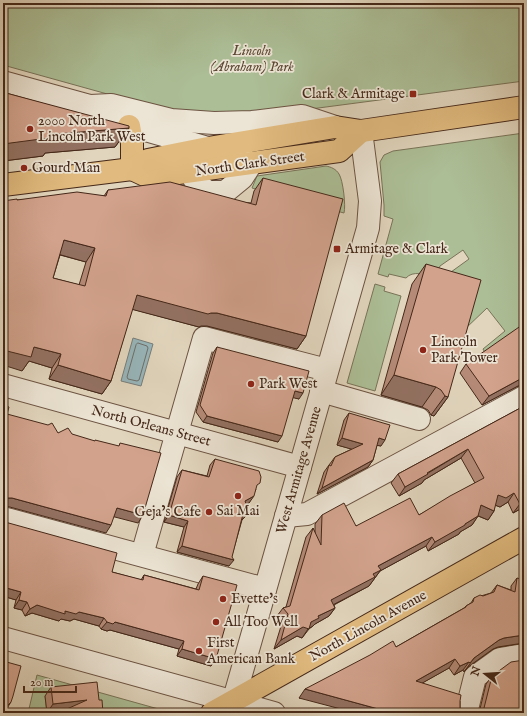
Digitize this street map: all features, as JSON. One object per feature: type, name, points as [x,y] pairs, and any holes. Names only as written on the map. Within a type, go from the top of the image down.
[{"type":"main road","name":"North Clark Street","points":[[3,185],[132,169],[148,160],[208,148],[335,127],[361,131],[524,107]]},
{"type":"main road","points":[[129,126],[132,143],[132,169]]},
{"type":"main road","name":"North Clark Street","points":[[132,169],[149,177],[339,151],[361,131]]},
{"type":"main road","name":"North Lincoln Avenue","points":[[212,713],[231,707],[524,538]]},
{"type":"street","points":[[3,82],[90,106],[111,105],[171,120],[214,123],[252,122],[302,116],[335,127]]},
{"type":"street","points":[[90,106],[107,119],[208,148],[251,164]]},
{"type":"street","name":"West Armitage Avenue","points":[[231,707],[368,228],[370,201],[361,131]]},
{"type":"street","points":[[142,555],[204,338],[327,370]]},
{"type":"street","name":"North Orleans Street","points":[[3,385],[300,467]]},
{"type":"street","points":[[321,391],[419,419]]},
{"type":"street","points":[[286,516],[307,514],[524,397]]},
{"type":"street","points":[[3,518],[265,588]]},
{"type":"street","points":[[3,638],[231,707],[274,713]]},
{"type":"street","points":[[466,713],[475,677],[500,659],[524,655]]},
{"type":"green space","name":"Lincoln (Abraham) Park","points":[[3,3],[524,3],[524,81],[265,115],[214,116],[154,107],[3,65]]},
{"type":"green space","points":[[524,133],[524,346],[486,355],[483,349],[505,331],[487,308],[465,329],[451,272],[469,259],[463,250],[440,266],[435,276],[412,274],[406,278],[389,274],[388,277],[378,274],[393,219],[384,216],[380,162],[384,155],[393,151]]},
{"type":"green space","points":[[326,166],[338,172],[340,177],[343,187],[344,213],[252,188],[257,176]]},
{"type":"green space","points":[[375,284],[385,287],[384,291],[401,296],[375,391],[347,383]]},
{"type":"green space","points":[[37,675],[162,710],[157,713],[97,713],[45,696],[47,713],[28,713]]},
{"type":"water","points":[[133,338],[153,344],[141,386],[121,381]]},
{"type":"building","points":[[6,93],[129,126],[129,128],[57,134],[56,137],[3,144],[3,103]]},
{"type":"building","points":[[263,178],[343,199],[306,336],[217,313],[208,314],[137,295],[111,381],[58,365],[61,354],[34,347],[31,357],[3,350],[3,201],[77,192],[106,196],[108,190],[170,182],[256,205]],"holes":[[[64,240],[95,248],[85,286],[53,278]]]},
{"type":"building","name":"Lincoln Park Tower","points":[[426,264],[481,280],[448,397],[436,387],[394,375]]},
{"type":"building","points":[[522,325],[524,328],[524,377],[489,396],[466,364]]},
{"type":"building","name":"Park West","points":[[217,347],[309,371],[303,393],[295,391],[282,436],[207,416],[200,405]]},
{"type":"building","points":[[3,405],[9,407],[7,414],[48,425],[52,423],[58,433],[68,428],[72,434],[95,441],[119,446],[120,443],[161,453],[143,515],[117,508],[111,525],[12,498],[5,498],[3,500]]},
{"type":"building","points":[[524,406],[524,501],[520,504],[514,493],[506,498],[498,495],[494,511],[481,505],[478,516],[465,525],[435,542],[432,537],[378,566],[381,570],[373,574],[375,577],[331,600],[335,608],[318,616],[319,618],[311,622],[309,629],[303,627],[281,640],[288,614],[283,608],[290,606],[313,528],[321,545],[322,515],[344,503],[356,526],[410,498],[419,515],[484,478],[468,449],[405,487],[398,474]]},
{"type":"building","points":[[349,413],[390,425],[385,440],[379,438],[373,460],[322,488],[329,465],[331,466],[335,457],[363,444],[342,438]]},
{"type":"building","points":[[215,459],[259,471],[261,477],[254,496],[245,501],[249,512],[243,514],[232,557],[234,560],[182,546],[188,521],[169,515],[182,470],[209,477]]},
{"type":"building","points":[[3,521],[117,553],[112,572],[143,580],[144,575],[199,590],[203,576],[237,585],[216,659],[182,649],[184,641],[115,622],[113,624],[107,622],[104,618],[79,612],[76,614],[65,611],[65,614],[37,605],[30,609],[27,602],[19,600],[21,592],[3,587]]},
{"type":"building","points":[[517,578],[524,580],[524,635],[499,640],[474,658],[470,663],[469,662],[460,666],[455,659],[416,681],[461,695],[460,708],[463,713],[393,713],[305,689],[370,655],[393,641],[396,647],[466,607],[473,602],[474,598],[494,592],[497,585],[515,592]]},
{"type":"building","points":[[524,660],[524,713],[481,713],[484,708],[492,676],[511,662]]},
{"type":"building","points":[[3,661],[21,666],[11,702],[5,708],[3,708]]},
{"type":"building","points":[[97,682],[99,700],[102,700],[103,713],[58,713],[87,700],[53,704],[51,687]]},
{"type":"place","name":"Clark & Armitage","points":[[413,94]]},
{"type":"place","name":"2000 North Lincoln Park West","points":[[30,129]]},
{"type":"place","name":"Gourd Man","points":[[24,168]]},
{"type":"place","name":"Armitage & Clark","points":[[337,249]]},
{"type":"place","name":"Lincoln Park Tower","points":[[423,350]]},
{"type":"place","name":"Park West","points":[[251,384]]},
{"type":"place","name":"Sai Mai","points":[[238,496]]},
{"type":"place","name":"Geja’s Cafe","points":[[209,512]]},
{"type":"place","name":"Evette's","points":[[223,599]]},
{"type":"place","name":"All Too Well","points":[[216,622]]},
{"type":"place","name":"First American Bank","points":[[199,651]]}]
